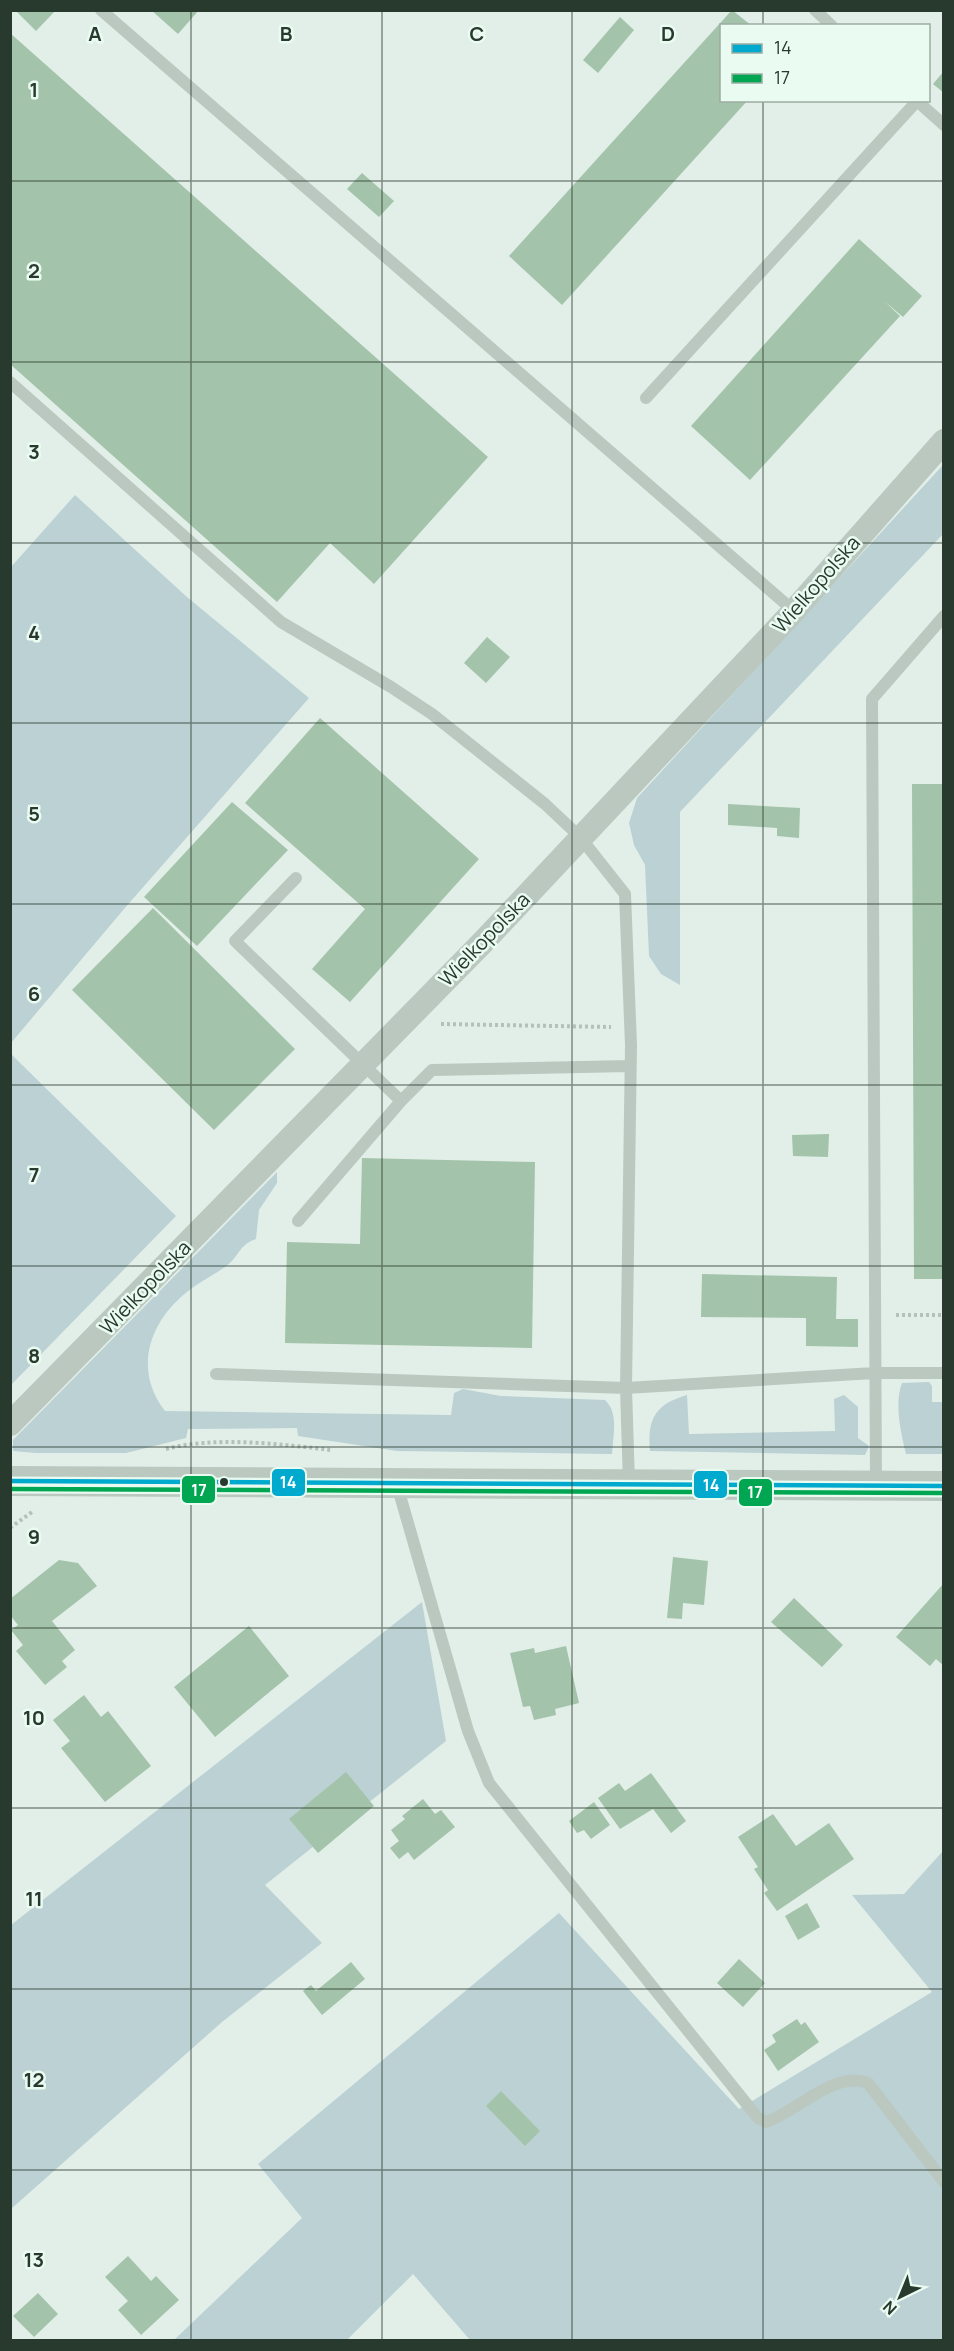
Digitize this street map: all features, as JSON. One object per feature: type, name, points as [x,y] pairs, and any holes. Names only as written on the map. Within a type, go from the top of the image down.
[{"type":"street","name":"Wielkopolska","points":[[10,1424],[484,941],[794,611],[944,441]]},
{"type":"street","points":[[10,1481],[629,1487],[944,1486]]},
{"type":"lane","points":[[101,10],[794,611]]},
{"type":"lane","points":[[815,10],[830,24]]},
{"type":"lane","points":[[646,398],[916,102]]},
{"type":"lane","points":[[918,102],[944,125]]},
{"type":"lane","points":[[10,382],[280,622],[391,687],[432,714],[545,804],[580,837],[625,894],[630,1066],[626,1389],[629,1487]]},
{"type":"lane","points":[[876,1486],[872,699],[944,616]]},
{"type":"lane","points":[[296,878],[235,941],[401,1101]]},
{"type":"lane","points":[[298,1221],[401,1101],[432,1070],[630,1066]]},
{"type":"lane","points":[[216,1374],[626,1389],[874,1373],[944,1373]]},
{"type":"lane","points":[[397,1485],[468,1731],[489,1783],[758,2118],[766,2122],[783,2116],[842,2080],[857,2078],[868,2083],[944,2182]]},
{"type":"path","points":[[875,1315],[944,1315]]},
{"type":"shaded area","points":[[943,465],[943,534],[680,812],[680,985],[661,974],[649,956],[645,865],[634,845],[629,823],[637,798]]},
{"type":"shaded area","points":[[75,495],[187,597],[309,698],[124,909],[11,1043],[11,567]]},
{"type":"shaded area","points":[[11,1054],[176,1216],[10,1385]]},
{"type":"shaded area","points":[[277,1172],[277,1183],[259,1210],[256,1239],[244,1246],[220,1271],[192,1288],[174,1304],[163,1317],[155,1332],[148,1363],[150,1379],[155,1395],[165,1411],[451,1415],[454,1393],[463,1389],[501,1396],[605,1400],[614,1418],[612,1454],[397,1451],[298,1436],[297,1428],[188,1429],[186,1438],[126,1453],[13,1451],[13,1440]]},
{"type":"shaded area","points":[[929,1382],[932,1386],[932,1402],[943,1402],[943,1454],[906,1454],[898,1409],[902,1383]]},
{"type":"shaded area","points":[[687,1395],[689,1434],[835,1431],[834,1399],[844,1395],[858,1407],[858,1438],[869,1446],[865,1455],[650,1451],[650,1430],[656,1414],[668,1403]]},
{"type":"shaded area","points":[[422,1602],[446,1741],[265,1885],[322,1943],[222,2022],[11,2209],[11,1925]]},
{"type":"shaded area","points":[[943,1851],[943,2340],[470,2340],[413,2274],[347,2340],[174,2340],[302,2218],[258,2164],[559,1913],[739,2109],[932,1992],[852,1895],[904,1894]]},
{"type":"building","points":[[15,10],[56,10],[36,31]]},
{"type":"building","points":[[151,10],[199,10],[178,34]]},
{"type":"building","points":[[732,10],[750,24],[720,24],[720,102],[746,102],[562,305],[509,256]]},
{"type":"building","points":[[620,17],[634,30],[598,73],[583,60]]},
{"type":"building","points":[[10,33],[488,457],[374,584],[330,543],[277,602],[10,364]]},
{"type":"building","points":[[944,71],[944,93],[933,84]]},
{"type":"building","points":[[362,173],[394,201],[379,217],[347,189]]},
{"type":"building","points":[[859,239],[922,296],[903,317],[884,301],[900,316],[750,480],[691,426]]},
{"type":"building","points":[[487,637],[510,657],[486,683],[464,663]]},
{"type":"building","points":[[320,718],[479,859],[350,1002],[312,969],[365,909],[245,803]]},
{"type":"building","points":[[912,784],[944,784],[944,1279],[914,1279]]},
{"type":"building","points":[[232,802],[288,850],[197,946],[144,897]]},
{"type":"building","points":[[728,804],[800,808],[799,838],[777,836],[777,828],[728,825]]},
{"type":"building","points":[[153,908],[295,1049],[214,1130],[72,990]]},
{"type":"building","points":[[829,1134],[828,1157],[793,1156],[792,1135]]},
{"type":"building","points":[[362,1158],[535,1162],[532,1348],[285,1343],[287,1242],[360,1244]]},
{"type":"building","points":[[702,1274],[837,1277],[836,1319],[858,1319],[858,1347],[806,1346],[806,1318],[701,1317]]},
{"type":"building","points":[[673,1557],[708,1561],[704,1605],[683,1603],[682,1619],[667,1618]]},
{"type":"building","points":[[59,1560],[78,1563],[97,1586],[52,1621],[75,1650],[62,1661],[67,1667],[45,1685],[16,1651],[23,1645],[11,1630],[18,1625],[10,1615],[10,1599]]},
{"type":"building","points":[[944,1583],[944,1666],[936,1659],[930,1666],[896,1637]]},
{"type":"building","points":[[794,1598],[843,1645],[822,1667],[771,1622]]},
{"type":"building","points":[[249,1626],[289,1676],[215,1737],[174,1687]]},
{"type":"building","points":[[566,1646],[579,1703],[555,1709],[556,1715],[534,1720],[530,1706],[523,1707],[510,1653],[534,1648],[535,1653]]},
{"type":"building","points":[[84,1695],[101,1717],[108,1711],[151,1766],[105,1802],[61,1748],[70,1741],[53,1720]]},
{"type":"building","points":[[346,1772],[374,1806],[318,1853],[289,1819]]},
{"type":"building","points":[[651,1773],[686,1821],[671,1833],[653,1809],[620,1829],[598,1798],[619,1783],[625,1791]]},
{"type":"building","points":[[423,1799],[435,1814],[441,1810],[455,1827],[414,1860],[408,1852],[399,1859],[390,1848],[399,1841],[391,1830],[405,1819],[402,1816]]},
{"type":"building","points":[[594,1802],[610,1825],[591,1839],[584,1830],[577,1833],[569,1821]]},
{"type":"building","points":[[773,1814],[796,1846],[829,1823],[854,1859],[777,1911],[764,1893],[768,1890],[754,1869],[758,1867],[738,1837]]},
{"type":"building","points":[[807,1903],[820,1927],[798,1940],[785,1916]]},
{"type":"building","points":[[739,1959],[765,1983],[743,2007],[717,1983]]},
{"type":"building","points":[[351,1962],[365,1979],[322,2015],[303,1991],[311,1985],[316,1991]]},
{"type":"building","points":[[797,2019],[801,2025],[805,2022],[819,2042],[778,2071],[764,2050],[776,2042],[772,2035]]},
{"type":"building","points":[[501,2091],[540,2131],[525,2146],[486,2106]]},
{"type":"building","points":[[128,2256],[151,2281],[156,2276],[179,2300],[141,2335],[118,2310],[128,2301],[105,2277]]},
{"type":"building","points":[[38,2293],[58,2314],[34,2337],[13,2316]]},
{"type":"transit line","name":"14","points":[[10,1481],[944,1486]]},
{"type":"transit line","name":"17","points":[[10,1489],[944,1493]]}]
